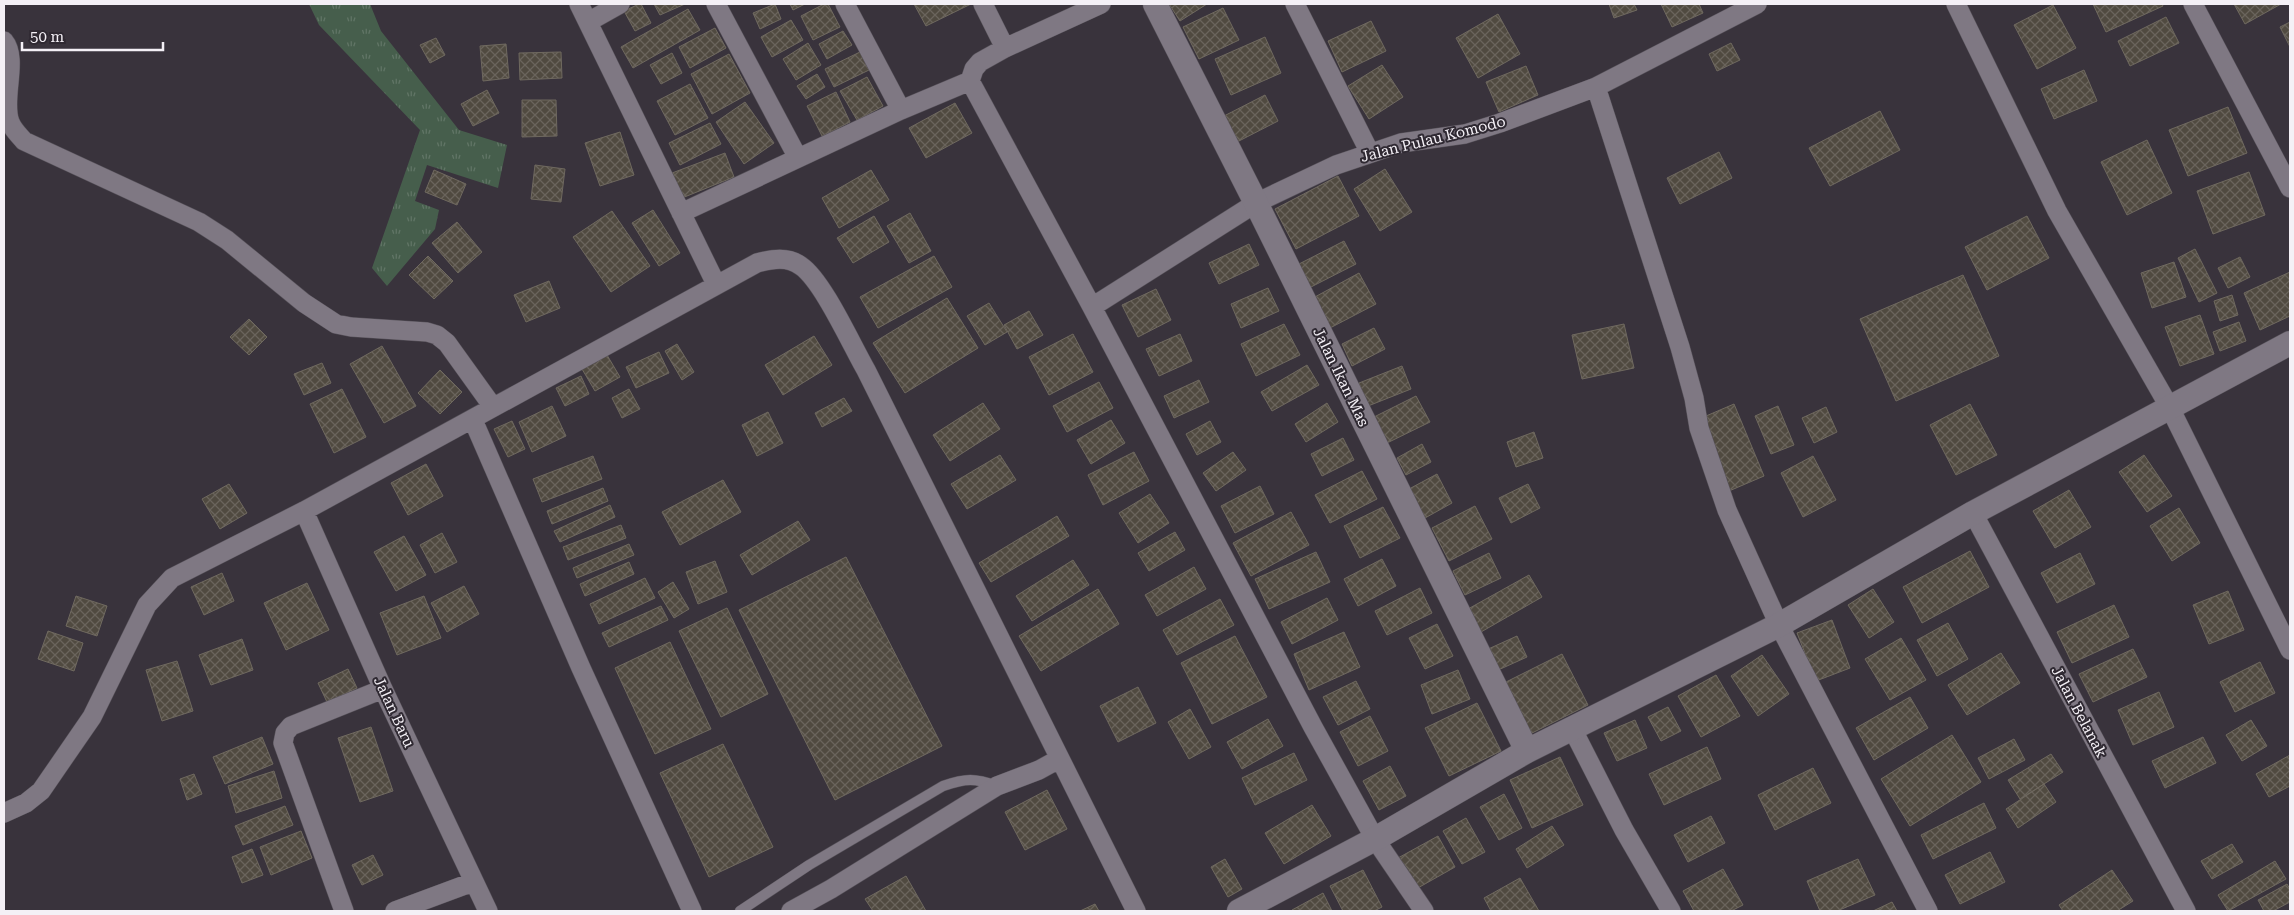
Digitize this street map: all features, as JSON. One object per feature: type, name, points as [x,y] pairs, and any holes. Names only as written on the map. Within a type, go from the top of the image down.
[{"type":"street","points":[[579,4],[716,284]]},
{"type":"street","points":[[588,22],[620,4]]},
{"type":"street","points":[[716,4],[798,158]]},
{"type":"street","points":[[845,4],[901,110]]},
{"type":"street","points":[[982,4],[1004,48]]},
{"type":"street","points":[[1101,4],[1004,48],[980,62],[974,69],[970,81],[1092,307],[1313,727],[1375,839],[1424,911]]},
{"type":"street","name":"Jalan Ikan Mas","points":[[1154,4],[1256,203],[1527,751]]},
{"type":"street","points":[[1295,4],[1370,153]]},
{"type":"street","name":"Jalan Pulau Komodo","points":[[1092,307],[1256,203],[1336,165],[1401,144],[1465,134],[1596,87],[1757,4]]},
{"type":"street","points":[[1956,4],[2058,211],[2170,408],[2290,650]]},
{"type":"street","points":[[2193,4],[2290,188]]},
{"type":"street","points":[[4,41],[9,56],[8,112],[15,132],[24,141],[199,222],[227,240],[317,313],[336,324],[351,327],[427,332],[437,335],[447,343],[493,407]]},
{"type":"street","points":[[681,213],[901,110],[970,81]]},
{"type":"street","points":[[1596,87],[1680,347],[1694,398],[1699,428],[1727,510],[1780,625],[1928,911]]},
{"type":"street","points":[[4,813],[26,803],[41,791],[92,716],[147,605],[172,578],[304,511],[473,420],[493,407],[716,284],[757,263],[770,260],[788,260],[802,266],[817,282],[866,370],[1136,911]]},
{"type":"street","points":[[1239,911],[1375,839],[1527,751],[1573,730],[1780,625],[1974,513],[2290,343]]},
{"type":"street","points":[[473,420],[585,677],[692,911]]},
{"type":"street","name":"Jalan Baru","points":[[304,511],[383,690],[488,911]]},
{"type":"street","name":"Jalan Belanak","points":[[1974,513],[2186,911]]},
{"type":"street","points":[[344,911],[283,743],[285,733],[291,726],[383,690]]},
{"type":"street","points":[[1573,730],[1624,830],[1671,911]]},
{"type":"street","points":[[791,911],[831,889],[997,786],[1039,770],[1059,759]]},
{"type":"street","points":[[395,911],[473,882]]},
{"type":"lane","points":[[740,911],[809,865],[943,786],[975,778],[997,786]]},
{"type":"green space","points":[[309,4],[370,4],[381,31],[459,130],[507,145],[498,188],[427,165],[415,201],[439,210],[435,229],[387,286],[372,268],[420,130],[319,25]]},
{"type":"building","points":[[641,4],[651,23],[635,31],[624,11]]},
{"type":"building","points":[[654,4],[685,4],[660,15]]},
{"type":"building","points":[[775,4],[781,19],[760,29],[753,13]]},
{"type":"building","points":[[790,4],[805,4],[793,10]]},
{"type":"building","points":[[824,4],[828,4],[840,27],[813,40],[801,16]]},
{"type":"building","points":[[914,4],[971,4],[926,26]]},
{"type":"building","points":[[1169,4],[1207,4],[1180,21]]},
{"type":"building","points":[[1609,4],[1634,4],[1637,10],[1614,18]]},
{"type":"building","points":[[1661,4],[1699,4],[1703,13],[1672,27]]},
{"type":"building","points":[[2093,4],[2162,4],[2163,6],[2106,32]]},
{"type":"building","points":[[2234,4],[2281,4],[2245,24]]},
{"type":"building","points":[[2053,5],[2076,48],[2037,69],[2014,25]]},
{"type":"building","points":[[1223,8],[1239,40],[1199,59],[1183,27]]},
{"type":"building","points":[[688,9],[700,30],[633,68],[621,47]]},
{"type":"building","points":[[1498,14],[1520,54],[1478,78],[1456,38]]},
{"type":"building","points":[[2166,17],[2179,43],[2130,66],[2118,41]]},
{"type":"building","points":[[791,20],[803,40],[772,57],[761,37]]},
{"type":"building","points":[[1371,21],[1386,51],[1342,72],[1328,41]]},
{"type":"building","points":[[2290,22],[2290,47],[2280,27]]},
{"type":"building","points":[[715,28],[726,48],[690,68],[679,47]]},
{"type":"building","points":[[843,31],[852,45],[827,59],[819,44]]},
{"type":"building","points":[[1265,37],[1281,73],[1231,95],[1215,59]]},
{"type":"building","points":[[436,38],[445,55],[430,63],[420,45]]},
{"type":"building","points":[[808,43],[821,65],[796,80],[783,59]]},
{"type":"building","points":[[1731,43],[1740,60],[1717,71],[1709,54]]},
{"type":"building","points":[[506,44],[509,78],[483,81],[480,46]]},
{"type":"building","points":[[561,52],[562,78],[520,80],[519,53]]},
{"type":"building","points":[[860,52],[869,70],[834,87],[825,69]]},
{"type":"building","points":[[672,53],[682,73],[661,84],[650,65]]},
{"type":"building","points":[[729,54],[750,93],[712,114],[691,74]]},
{"type":"building","points":[[1382,65],[1403,97],[1369,119],[1348,86]]},
{"type":"building","points":[[1526,66],[1538,95],[1499,112],[1486,82]]},
{"type":"building","points":[[2084,70],[2097,101],[2054,119],[2041,89]]},
{"type":"building","points":[[817,74],[825,87],[806,99],[797,86]]},
{"type":"building","points":[[867,77],[883,106],[857,120],[840,91]]},
{"type":"building","points":[[690,84],[708,118],[675,135],[657,101]]},
{"type":"building","points":[[487,90],[499,113],[473,126],[461,104]]},
{"type":"building","points":[[836,92],[850,122],[822,136],[807,106]]},
{"type":"building","points":[[1265,95],[1278,121],[1237,142],[1224,116]]},
{"type":"building","points":[[522,100],[556,100],[557,136],[522,137]]},
{"type":"building","points":[[745,102],[774,143],[744,164],[716,122]]},
{"type":"building","points":[[955,103],[972,133],[926,158],[909,128]]},
{"type":"building","points":[[2228,107],[2247,153],[2188,176],[2169,130]]},
{"type":"building","points":[[1880,111],[1900,150],[1830,186],[1809,148]]},
{"type":"building","points":[[710,123],[721,144],[680,165],[669,143]]},
{"type":"building","points":[[620,132],[634,175],[600,186],[585,143]]},
{"type":"building","points":[[2147,140],[2172,193],[2127,215],[2101,162]]},
{"type":"building","points":[[1719,152],[1732,178],[1680,204],[1667,178]]},
{"type":"building","points":[[725,153],[734,177],[682,198],[672,173]]},
{"type":"building","points":[[535,165],[565,169],[561,202],[531,199]]},
{"type":"building","points":[[1385,169],[1412,212],[1380,231],[1354,189]]},
{"type":"building","points":[[434,170],[466,184],[457,205],[425,192]]},
{"type":"building","points":[[871,170],[889,200],[839,228],[822,198]]},
{"type":"building","points":[[2249,172],[2265,215],[2213,234],[2197,191]]},
{"type":"building","points":[[1338,176],[1359,216],[1296,249],[1275,209]]},
{"type":"building","points":[[653,210],[680,253],[659,266],[632,223]]},
{"type":"building","points":[[612,211],[650,266],[611,292],[573,237]]},
{"type":"building","points":[[910,213],[931,251],[909,263],[887,226]]},
{"type":"building","points":[[874,216],[889,242],[853,263],[837,238]]},
{"type":"building","points":[[2027,216],[2049,258],[1987,290],[1965,247]]},
{"type":"building","points":[[457,222],[482,252],[458,273],[432,243]]},
{"type":"building","points":[[1344,241],[1356,264],[1309,288],[1297,265]]},
{"type":"building","points":[[1249,244],[1259,265],[1219,284],[1209,263]]},
{"type":"building","points":[[2195,249],[2217,293],[2199,302],[2178,258]]},
{"type":"building","points":[[428,256],[453,281],[434,299],[409,275]]},
{"type":"building","points":[[934,256],[952,287],[878,328],[860,297]]},
{"type":"building","points":[[2240,257],[2250,277],[2228,288],[2218,268]]},
{"type":"building","points":[[2174,262],[2186,297],[2152,308],[2141,273]]},
{"type":"building","points":[[2290,272],[2290,316],[2260,330],[2244,293]]},
{"type":"building","points":[[1359,273],[1376,304],[1330,328],[1313,298]]},
{"type":"building","points":[[1963,275],[1999,356],[1896,401],[1860,319]]},
{"type":"building","points":[[549,281],[560,308],[526,322],[514,295]]},
{"type":"building","points":[[1268,288],[1279,311],[1241,328],[1231,304]]},
{"type":"building","points":[[1156,289],[1171,320],[1138,337],[1122,305]]},
{"type":"building","points":[[2232,295],[2238,315],[2220,321],[2214,301]]},
{"type":"building","points":[[947,298],[978,348],[905,393],[873,343]]},
{"type":"building","points":[[989,303],[1007,332],[985,345],[967,316]]},
{"type":"building","points":[[1029,311],[1043,335],[1017,349],[1004,325]]},
{"type":"building","points":[[2200,315],[2214,354],[2180,366],[2165,327]]},
{"type":"building","points":[[249,319],[267,337],[249,355],[230,337]]},
{"type":"building","points":[[2239,322],[2246,341],[2220,351],[2213,332]]},
{"type":"building","points":[[1284,324],[1300,355],[1256,376],[1241,344]]},
{"type":"building","points":[[1624,324],[1634,368],[1582,379],[1572,335]]},
{"type":"building","points":[[1374,328],[1385,349],[1352,366],[1342,344]]},
{"type":"building","points":[[1073,334],[1093,372],[1049,395],[1029,357]]},
{"type":"building","points":[[1180,334],[1192,361],[1159,376],[1146,349]]},
{"type":"building","points":[[814,336],[832,365],[783,395],[765,365]]},
{"type":"building","points":[[677,344],[694,372],[682,380],[665,351]]},
{"type":"building","points":[[382,346],[416,406],[384,423],[350,364]]},
{"type":"building","points":[[659,352],[669,373],[636,388],[626,367]]},
{"type":"building","points":[[607,355],[620,377],[595,391],[582,369]]},
{"type":"building","points":[[322,363],[331,383],[304,395],[294,374]]},
{"type":"building","points":[[1307,365],[1319,385],[1272,411],[1261,392]]},
{"type":"building","points":[[1402,366],[1411,389],[1368,406],[1359,383]]},
{"type":"building","points":[[440,370],[462,392],[440,414],[418,393]]},
{"type":"building","points":[[581,376],[589,394],[565,406],[556,388]]},
{"type":"building","points":[[1199,380],[1209,402],[1174,418],[1164,396]]},
{"type":"building","points":[[1099,382],[1113,408],[1067,432],[1053,406]]},
{"type":"building","points":[[342,389],[366,437],[334,453],[310,404]]},
{"type":"building","points":[[629,389],[640,409],[622,418],[612,398]]},
{"type":"building","points":[[1416,396],[1430,422],[1387,443],[1374,417]]},
{"type":"building","points":[[844,398],[852,411],[822,427],[815,413]]},
{"type":"building","points":[[983,403],[1000,429],[950,461],[933,435]]},
{"type":"building","points":[[1327,403],[1338,422],[1306,442],[1295,424]]},
{"type":"building","points":[[1734,404],[1764,476],[1729,491],[1699,419]]},
{"type":"building","points":[[1970,404],[1997,455],[1956,475],[1930,425]]},
{"type":"building","points":[[552,406],[566,436],[532,452],[519,422]]},
{"type":"building","points":[[1778,406],[1794,445],[1771,454],[1755,416]]},
{"type":"building","points":[[1826,407],[1837,432],[1814,443],[1802,418]]},
{"type":"building","points":[[768,412],[783,443],[757,456],[742,425]]},
{"type":"building","points":[[1111,420],[1125,443],[1091,464],[1077,440]]},
{"type":"building","points":[[512,421],[525,449],[508,457],[494,429]]},
{"type":"building","points":[[1210,421],[1221,442],[1197,455],[1186,434]]},
{"type":"building","points":[[1534,432],[1543,458],[1516,467],[1507,442]]},
{"type":"building","points":[[1343,438],[1354,460],[1322,476],[1311,454]]},
{"type":"building","points":[[1422,444],[1431,462],[1406,475],[1397,458]]},
{"type":"building","points":[[1134,452],[1149,481],[1103,505],[1088,475]]},
{"type":"building","points":[[1233,452],[1246,470],[1216,491],[1203,473]]},
{"type":"building","points":[[1000,455],[1016,480],[967,509],[951,484]]},
{"type":"building","points":[[2144,455],[2172,496],[2147,512],[2119,472]]},
{"type":"building","points":[[593,456],[602,479],[542,502],[533,479]]},
{"type":"building","points":[[1813,456],[1836,500],[1803,517],[1781,473]]},
{"type":"building","points":[[426,464],[443,496],[408,515],[391,483]]},
{"type":"building","points":[[1362,471],[1377,499],[1330,523],[1315,495]]},
{"type":"building","points":[[1437,474],[1452,503],[1425,518],[1409,489]]},
{"type":"building","points":[[723,480],[741,512],[680,545],[662,512]]},
{"type":"building","points":[[229,484],[247,513],[220,529],[202,499]]},
{"type":"building","points":[[1528,484],[1540,508],[1511,523],[1499,498]]},
{"type":"building","points":[[1260,486],[1274,514],[1235,533],[1221,506]]},
{"type":"building","points":[[603,488],[608,501],[552,524],[547,511]]},
{"type":"building","points":[[2069,490],[2091,527],[2055,548],[2033,511]]},
{"type":"building","points":[[1150,494],[1169,523],[1138,543],[1119,513]]},
{"type":"building","points":[[610,505],[615,517],[560,542],[554,531]]},
{"type":"building","points":[[1475,506],[1492,539],[1449,561],[1432,528]]},
{"type":"building","points":[[1383,507],[1400,538],[1360,558],[1344,526]]},
{"type":"building","points":[[2179,508],[2200,543],[2172,561],[2150,526]]},
{"type":"building","points":[[1291,512],[1309,545],[1251,576],[1233,543]]},
{"type":"building","points":[[1057,516],[1069,536],[991,582],[979,563]]},
{"type":"building","points":[[798,521],[810,540],[752,575],[740,555]]},
{"type":"building","points":[[621,525],[626,538],[568,560],[563,547]]},
{"type":"building","points":[[1175,532],[1185,550],[1149,571],[1138,553]]},
{"type":"building","points":[[442,533],[457,562],[435,573],[420,545]]},
{"type":"building","points":[[404,536],[426,575],[396,591],[374,552]]},
{"type":"building","points":[[629,544],[634,555],[577,578],[573,568]]},
{"type":"building","points":[[1970,551],[1989,587],[1922,623],[1903,587]]},
{"type":"building","points":[[1316,552],[1330,582],[1269,609],[1255,579]]},
{"type":"building","points":[[1489,553],[1501,578],[1465,595],[1453,571]]},
{"type":"building","points":[[2080,553],[2095,584],[2057,603],[2041,573]]},
{"type":"building","points":[[846,557],[942,746],[835,800],[739,610]]},
{"type":"building","points":[[1382,559],[1396,586],[1358,606],[1344,579]]},
{"type":"building","points":[[1073,560],[1089,585],[1032,621],[1016,596]]},
{"type":"building","points":[[715,561],[727,592],[698,604],[686,572]]},
{"type":"building","points":[[629,562],[634,574],[585,596],[580,584]]},
{"type":"building","points":[[1194,567],[1206,589],[1157,616],[1145,595]]},
{"type":"building","points":[[222,573],[234,601],[204,615],[191,587]]},
{"type":"building","points":[[1529,575],[1542,597],[1481,632],[1468,609]]},
{"type":"building","points":[[645,578],[655,598],[599,624],[590,604]]},
{"type":"building","points":[[673,582],[689,609],[674,618],[658,592]]},
{"type":"building","points":[[307,583],[329,630],[286,650],[264,603]]},
{"type":"building","points":[[464,586],[479,614],[447,632],[431,603]]},
{"type":"building","points":[[1420,588],[1432,613],[1387,635],[1375,611]]},
{"type":"building","points":[[1098,589],[1119,624],[1041,671],[1019,636]]},
{"type":"building","points":[[1873,589],[1894,622],[1869,638],[1848,605]]},
{"type":"building","points":[[2228,591],[2244,630],[2209,644],[2193,605]]},
{"type":"building","points":[[76,596],[107,606],[97,636],[66,626]]},
{"type":"building","points":[[424,596],[441,638],[397,655],[380,613]]},
{"type":"building","points":[[1327,598],[1338,620],[1292,644],[1281,622]]},
{"type":"building","points":[[1220,599],[1234,625],[1177,655],[1163,630]]},
{"type":"building","points":[[2114,605],[2129,637],[2072,663],[2057,632]]},
{"type":"building","points":[[661,606],[668,620],[609,647],[602,633]]},
{"type":"building","points":[[727,608],[768,694],[721,717],[679,631]]},
{"type":"building","points":[[1832,620],[1850,668],[1816,681],[1797,633]]},
{"type":"building","points":[[1948,623],[1968,659],[1937,676],[1917,640]]},
{"type":"building","points":[[1437,624],[1453,656],[1425,669],[1409,638]]},
{"type":"building","points":[[48,631],[83,643],[74,671],[38,659]]},
{"type":"building","points":[[1344,632],[1360,667],[1309,690],[1294,654]]},
{"type":"building","points":[[1235,636],[1267,697],[1212,724],[1181,663]]},
{"type":"building","points":[[1517,636],[1527,657],[1496,671],[1486,650]]},
{"type":"building","points":[[1901,638],[1926,680],[1890,700],[1865,659]]},
{"type":"building","points":[[242,639],[253,670],[211,685],[199,655]]},
{"type":"building","points":[[670,642],[711,729],[655,754],[615,668]]},
{"type":"building","points":[[2133,649],[2147,677],[2093,702],[2079,674]]},
{"type":"building","points":[[2001,653],[2020,683],[1967,715],[1948,685]]},
{"type":"building","points":[[1562,654],[1588,705],[1522,738],[1496,687]]},
{"type":"building","points":[[1762,655],[1789,694],[1758,716],[1731,676]]},
{"type":"building","points":[[177,661],[193,711],[162,721],[146,670]]},
{"type":"building","points":[[2260,662],[2275,693],[2235,712],[2220,682]]},
{"type":"building","points":[[348,669],[357,688],[327,702],[318,683]]},
{"type":"building","points":[[1458,670],[1470,699],[1432,714],[1421,685]]},
{"type":"building","points":[[1716,675],[1740,716],[1701,737],[1678,696]]},
{"type":"building","points":[[1356,681],[1370,709],[1338,725],[1323,697]]},
{"type":"building","points":[[1138,687],[1156,723],[1118,742],[1100,706]]},
{"type":"building","points":[[2159,692],[2174,727],[2133,745],[2118,710]]},
{"type":"building","points":[[1910,697],[1928,728],[1874,760],[1856,728]]},
{"type":"building","points":[[1477,703],[1501,751],[1449,776],[1425,728]]},
{"type":"building","points":[[1668,707],[1681,731],[1661,741],[1648,717]]},
{"type":"building","points":[[1190,709],[1211,747],[1189,759],[1168,722]]},
{"type":"building","points":[[1370,716],[1388,751],[1358,766],[1340,732]]},
{"type":"building","points":[[1268,719],[1283,746],[1242,769],[1227,742]]},
{"type":"building","points":[[1635,720],[1647,748],[1617,761],[1604,733]]},
{"type":"building","points":[[2251,720],[2267,746],[2242,761],[2226,735]]},
{"type":"building","points":[[371,727],[393,791],[360,802],[338,738]]},
{"type":"building","points":[[1952,735],[1981,782],[1910,826],[1881,779]]},
{"type":"building","points":[[262,737],[273,764],[225,784],[213,757]]},
{"type":"building","points":[[2203,737],[2216,763],[2165,788],[2152,761]]},
{"type":"building","points":[[2014,739],[2025,760],[1989,779],[1978,758]]},
{"type":"building","points":[[723,744],[773,847],[709,877],[660,773]]},
{"type":"building","points":[[1707,747],[1721,779],[1664,805],[1649,774]]},
{"type":"building","points":[[1294,753],[1307,780],[1255,805],[1242,778]]},
{"type":"building","points":[[2051,754],[2063,772],[2020,799],[2008,780]]},
{"type":"building","points":[[2290,755],[2290,786],[2269,797],[2256,774]]},
{"type":"building","points":[[1560,757],[1583,805],[1532,828],[1510,780]]},
{"type":"building","points":[[1390,766],[1406,796],[1379,810],[1363,781]]},
{"type":"building","points":[[1813,768],[1831,803],[1775,830],[1758,795]]},
{"type":"building","points":[[274,771],[282,798],[236,813],[228,786]]},
{"type":"building","points":[[194,774],[202,794],[187,800],[180,779]]},
{"type":"building","points":[[2044,784],[2056,802],[2018,828],[2006,809]]},
{"type":"building","points":[[1047,790],[1067,829],[1025,850],[1005,812]]},
{"type":"building","points":[[1504,794],[1522,828],[1499,840],[1480,807]]},
{"type":"building","points":[[1984,803],[1996,828],[1933,859],[1921,835]]},
{"type":"building","points":[[1312,805],[1331,836],[1284,864],[1265,833]]},
{"type":"building","points":[[285,806],[293,825],[243,845],[235,826]]},
{"type":"building","points":[[1711,816],[1725,843],[1688,862],[1674,835]]},
{"type":"building","points":[[1466,818],[1485,852],[1462,864],[1443,831]]},
{"type":"building","points":[[1552,826],[1564,845],[1527,868],[1516,849]]},
{"type":"building","points":[[301,831],[312,858],[271,875],[260,847]]},
{"type":"building","points":[[1438,836],[1455,867],[1416,889],[1398,858]]},
{"type":"building","points":[[2232,844],[2243,862],[2212,879],[2201,861]]},
{"type":"building","points":[[252,849],[263,875],[242,883],[232,857]]},
{"type":"building","points":[[1990,852],[2005,882],[1960,904],[1945,875]]},
{"type":"building","points":[[373,855],[383,875],[362,885],[352,865]]},
{"type":"building","points":[[1225,859],[1242,889],[1228,897],[1211,867]]},
{"type":"building","points":[[1858,859],[1875,895],[1837,911],[1820,911],[1807,881]]},
{"type":"building","points":[[2275,861],[2286,879],[2228,911],[2218,895]]},
{"type":"building","points":[[1723,869],[1743,905],[1731,911],[1694,911],[1683,891]]},
{"type":"building","points":[[1363,870],[1382,907],[1374,911],[1343,911],[1330,886]]},
{"type":"building","points":[[2112,870],[2133,901],[2117,911],[2063,911],[2059,905]]},
{"type":"building","points":[[906,876],[926,911],[873,911],[865,899]]},
{"type":"building","points":[[1520,878],[1539,911],[1491,911],[1484,898]]},
{"type":"building","points":[[2287,884],[2290,889],[2290,902],[2273,911],[2264,911],[2258,900]]},
{"type":"building","points":[[1323,893],[1332,911],[1292,910]]},
{"type":"building","points":[[1892,902],[1897,911],[1873,911]]},
{"type":"building","points":[[1095,904],[1099,911],[1080,911]]}]
